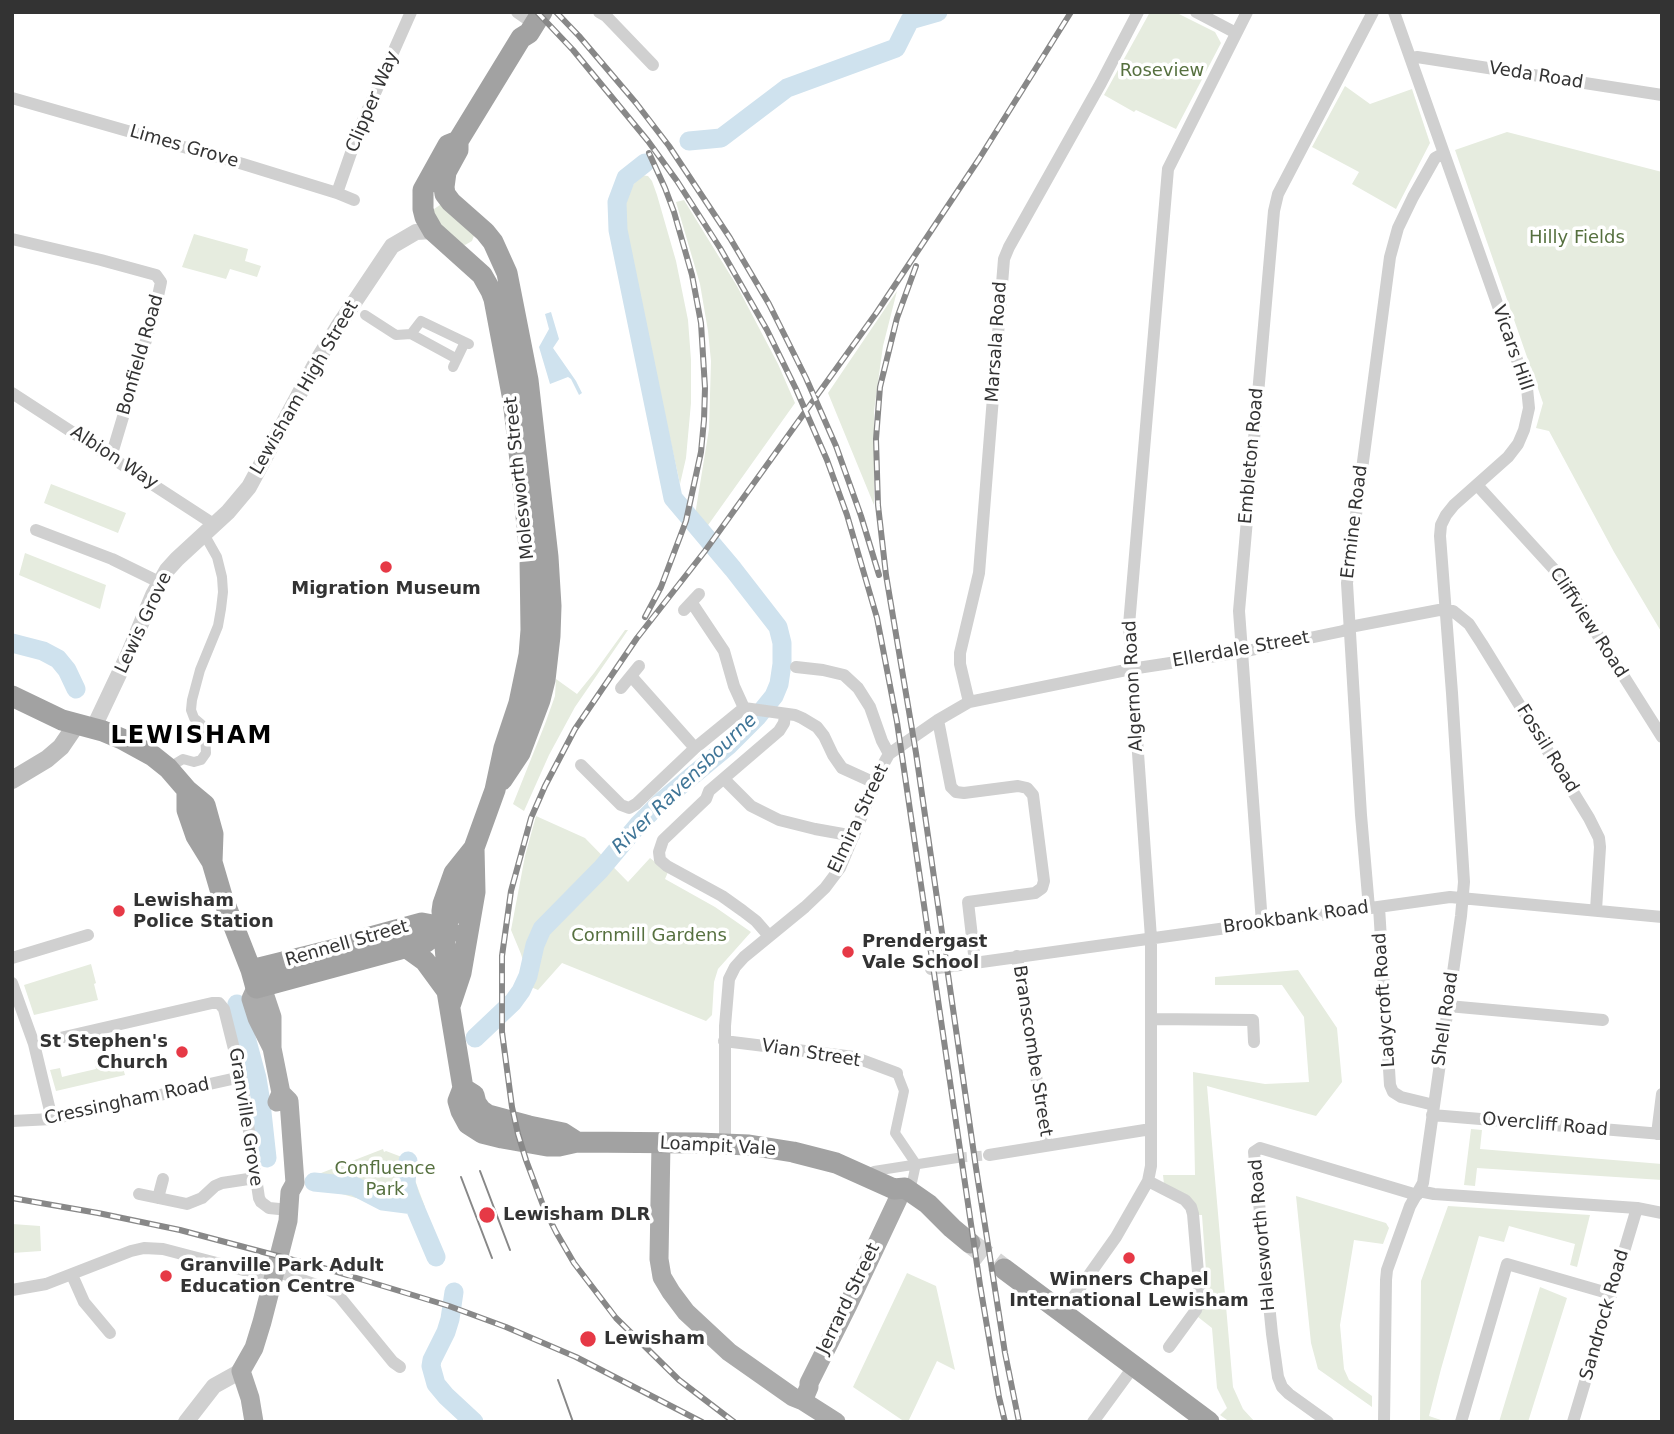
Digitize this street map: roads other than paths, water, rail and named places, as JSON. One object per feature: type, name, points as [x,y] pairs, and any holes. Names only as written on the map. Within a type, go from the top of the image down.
[{"type":"highway","points":[[458,141],[448,145],[423,199],[433,201],[445,194],[444,180],[458,150],[458,141],[528,19]]},
{"type":"highway","name":"Molesworth Street","points":[[445,194],[493,242],[507,273],[528,380],[543,506],[551,606],[548,659],[540,701],[520,753],[495,790]]},
{"type":"highway","name":"Molesworth Street","points":[[423,199],[425,217],[433,231],[482,275],[494,299],[513,400],[530,558],[530,655],[519,703],[504,748],[495,790],[474,848],[454,873],[443,904],[443,927]]},
{"type":"highway","points":[[461,254],[479,243],[485,232]]},
{"type":"highway","points":[[12,696],[56,718],[122,739],[153,756],[168,768],[187,790],[187,810],[196,836],[212,862],[222,897],[253,979]]},
{"type":"highway","name":"Molesworth Street","points":[[451,981],[475,892],[474,848]]},
{"type":"highway","points":[[451,981],[460,941],[443,927],[475,870]]},
{"type":"highway","name":"Rennell Street","points":[[253,979],[367,938],[414,925],[429,923],[443,927]]},
{"type":"highway","name":"Rennell Street","points":[[253,979],[407,948],[426,942],[443,927]]},
{"type":"highway","name":"Rennell Street","points":[[407,948],[451,981],[463,1088]]},
{"type":"highway","name":"Loampit Vale","points":[[463,1088],[458,1101],[461,1111],[468,1124],[482,1133],[547,1146],[577,1142],[725,1144],[773,1148],[815,1157],[836,1163],[901,1192],[905,1188],[970,1243]]},
{"type":"highway","points":[[1004,1269],[1209,1422]]},
{"type":"main road","points":[[12,780],[47,759],[85,727]]},
{"type":"main road","points":[[253,979],[251,999],[272,1048],[281,1093],[277,1101],[283,1184],[290,1201],[275,1274],[254,1348],[241,1371],[254,1422]]},
{"type":"main road","points":[[661,1143],[659,1259],[662,1277],[667,1286],[686,1312],[719,1343],[751,1368],[800,1392],[836,1422]]},
{"type":"main road","name":"Jerrard Street","points":[[800,1392],[901,1192]]},
{"type":"street","name":"Clipper Way","points":[[337,193],[360,127],[411,12]]},
{"type":"street","points":[[599,12],[653,65]]},
{"type":"street","name":"Marsala Road","points":[[969,702],[960,653],[979,573],[1004,259],[1138,12]]},
{"type":"street","points":[[1196,12],[1236,33]]},
{"type":"street","name":"Algernon Road","points":[[1062,1313],[1116,1237],[1148,1181],[1151,1166],[1151,938],[1129,625],[1168,169],[1247,12]]},
{"type":"street","name":"Embleton Road","points":[[1262,923],[1239,611],[1274,211],[1278,194],[1373,12]]},
{"type":"street","name":"Vicars Hill","points":[[1394,12],[1529,398],[1528,416],[1518,444],[1508,457],[1454,505],[1441,525],[1446,609]]},
{"type":"street","name":"Veda Road","points":[[1411,59],[1417,57],[1662,95]]},
{"type":"street","name":"Limes Grove","points":[[12,98],[354,200]]},
{"type":"street","name":"Ermine Road","points":[[1374,908],[1362,828],[1347,583],[1390,257],[1398,228],[1413,197],[1435,158],[1444,153]]},
{"type":"street","name":"Lewisham High Street","points":[[241,499],[270,451],[317,361],[392,246],[416,232],[433,231]]},
{"type":"street","name":"Bonfield Road","points":[[12,239],[156,275],[161,282],[111,457]]},
{"type":"street","points":[[365,315],[396,335],[411,334],[455,363],[467,343],[421,321],[411,334]]},
{"type":"street","name":"Albion Way","points":[[12,393],[198,512],[210,529]]},
{"type":"street","name":"Cliffview Road","points":[[1477,485],[1561,577],[1662,737]]},
{"type":"street","name":"Lewis Grove","points":[[85,727],[128,655],[159,582],[177,559],[241,499]]},
{"type":"street","points":[[168,768],[183,760],[201,760],[206,753],[205,732],[191,710],[200,670],[218,626],[223,592],[210,529]]},
{"type":"street","points":[[36,530],[112,559],[159,582]]},
{"type":"street","points":[[692,602],[724,651],[734,686],[747,708]]},
{"type":"street","points":[[1349,629],[1446,609]]},
{"type":"street","name":"Shell Road","points":[[1384,1422],[1387,1270],[1425,1169],[1463,898],[1464,869],[1446,609]]},
{"type":"street","name":"Fossil Road","points":[[1446,609],[1453,611],[1469,624],[1600,838],[1596,910]]},
{"type":"street","name":"Ellerdale Street","points":[[969,702],[1131,669],[1242,652],[1349,629]]},
{"type":"street","points":[[796,667],[844,675],[858,688],[870,707],[889,754]]},
{"type":"street","points":[[621,688],[635,671],[695,748]]},
{"type":"street","name":"Elmira Street","points":[[725,1144],[724,1041],[729,979],[735,967],[805,907],[825,888],[840,868],[889,754],[969,702]]},
{"type":"street","points":[[581,765],[621,805],[629,808],[695,748],[747,708],[802,718],[817,727],[842,768],[875,783]]},
{"type":"street","points":[[769,936],[756,921],[722,896],[667,866],[660,860],[659,852],[663,840],[706,799],[709,791],[779,731],[785,714]]},
{"type":"street","points":[[938,720],[951,787],[956,792],[1018,786],[1027,788],[1032,795],[1044,881],[1042,888],[1035,893],[968,901],[975,962]]},
{"type":"street","points":[[724,779],[751,806],[779,820],[854,836]]},
{"type":"street","name":"Brookbank Road","points":[[931,969],[1450,897],[1662,916]]},
{"type":"street","name":"Ladycroft Road","points":[[1374,908],[1393,1092],[1433,1110]]},
{"type":"street","points":[[12,958],[88,935]]},
{"type":"street","name":"Branscombe Street","points":[[1017,956],[1047,1145]]},
{"type":"street","points":[[13,990],[34,1044],[52,1119]]},
{"type":"street","name":"Granville Grove","points":[[34,1044],[219,1003],[224,1009],[242,1077],[256,1189],[261,1202],[269,1208],[290,1201]]},
{"type":"street","points":[[1448,1006],[1603,1020]]},
{"type":"street","points":[[1152,1019],[1253,1020],[1254,1041]]},
{"type":"street","name":"Vian Street","points":[[724,1041],[854,1057],[897,1073],[904,1091],[895,1133],[916,1164]]},
{"type":"street","name":"Cressingham Road","points":[[12,1121],[52,1119],[242,1077]]},
{"type":"street","name":"Overcliff Road","points":[[1433,1110],[1659,1134],[1662,1094]]},
{"type":"street","points":[[989,1155],[1151,1129]]},
{"type":"street","name":"Halesworth Road","points":[[1328,1422],[1289,1394],[1278,1377],[1254,1152],[1260,1148],[1418,1193]]},
{"type":"street","points":[[874,1171],[957,1158]]},
{"type":"street","points":[[901,1192],[916,1164]]},
{"type":"street","points":[[139,1194],[187,1204],[202,1198],[222,1183],[255,1178]]},
{"type":"street","points":[[158,1198],[163,1179]]},
{"type":"street","points":[[1148,1181],[1185,1200],[1194,1214],[1200,1296],[1196,1310],[1169,1347]]},
{"type":"street","points":[[1418,1193],[1637,1208],[1662,1213]]},
{"type":"street","name":"Sandrock Road","points":[[1573,1422],[1637,1208]]},
{"type":"street","points":[[12,1290],[46,1284],[144,1248],[163,1249],[328,1289],[339,1296],[400,1367]]},
{"type":"street","points":[[1461,1422],[1507,1264],[1611,1294]]},
{"type":"street","points":[[72,1275],[85,1302],[110,1333]]},
{"type":"street","points":[[1093,1422],[1134,1366]]},
{"type":"street","points":[[186,1422],[214,1386],[241,1371]]},
{"type":"water","points":[[551,312],[559,339],[553,348],[576,381],[582,393],[579,395],[568,377],[550,384],[539,347],[549,329],[545,314]]},
{"type":"waterway","name":"River Ravensbourne","points":[[689,141],[721,138],[787,88],[896,48],[910,20],[938,12]]},
{"type":"waterway","name":"River Ravensbourne","points":[[475,1038],[521,991],[542,929],[663,800],[728,746],[757,717],[774,696],[779,684],[782,643],[778,627],[673,498],[618,230],[617,202],[626,178],[645,163]]},
{"type":"waterway","points":[[12,643],[43,651],[58,659],[76,689]]},
{"type":"waterway","points":[[237,1004],[257,1078],[267,1158]]},
{"type":"waterway","name":"River Ravensbourne","points":[[408,1161],[406,1183],[436,1257]]},
{"type":"waterway","points":[[314,1182],[354,1186],[383,1201],[414,1205]]},
{"type":"waterway","name":"River Ravensbourne","points":[[454,1292],[446,1332],[431,1366],[436,1384],[474,1422]]},
{"type":"tunnel","points":[[957,1158],[989,1155]]},
{"type":"tunnel","points":[[970,1243],[1004,1269]]},
{"type":"tram line","points":[[480,1171],[510,1250]]},
{"type":"tram line","points":[[461,1177],[492,1258]]},
{"type":"tram line","points":[[558,1380],[573,1422]]},
{"type":"railway","points":[[537,12],[573,50],[648,141],[720,248],[767,330],[796,389],[847,515],[877,618],[897,722],[980,1285],[1005,1422]]},
{"type":"railway","points":[[556,12],[636,103],[669,146],[730,238],[769,304],[836,446],[879,575]]},
{"type":"railway","points":[[734,1422],[679,1380],[616,1318],[574,1263],[544,1208],[518,1134],[502,1032],[502,956],[511,891],[531,818],[575,729],[637,638],[705,551],[877,312],[979,159],[1071,12]]},
{"type":"railway","points":[[645,617],[661,587],[686,521],[701,452],[705,388],[701,323],[692,275],[674,212],[649,153]]},
{"type":"railway","points":[[916,266],[897,318],[880,387],[876,439],[878,505],[886,575],[916,753],[976,1168],[1005,1353],[1019,1422]]},
{"type":"railway","points":[[12,1198],[180,1230],[327,1269],[449,1306],[576,1357],[702,1422]]},
{"type":"place","name":"Migration Museum","points":[[386,567]]},
{"type":"place","name":"Lewisham Police Station","points":[[119,911]]},
{"type":"place","name":"Prendergast Vale School","points":[[848,952]]},
{"type":"place","name":"St Stephen's Church","points":[[182,1052]]},
{"type":"place","name":"Lewisham DLR","points":[[487,1215]]},
{"type":"place","name":"Winners Chapel International Lewisham","points":[[1129,1258]]},
{"type":"place","name":"Granville Park Adult Education Centre","points":[[166,1276]]},
{"type":"place","name":"Lewisham","points":[[588,1339]]},
{"type":"district","name":"LEWISHAM","points":[[192,737]]},
{"type":"park label","name":"Roseview","points":[[1162,71]]},
{"type":"park label","name":"Hilly Fields","points":[[1577,238]]},
{"type":"park label","name":"Cornmill Gardens","points":[[649,936]]},
{"type":"park label","name":"Confluence Park","points":[[385,1179]]}]
